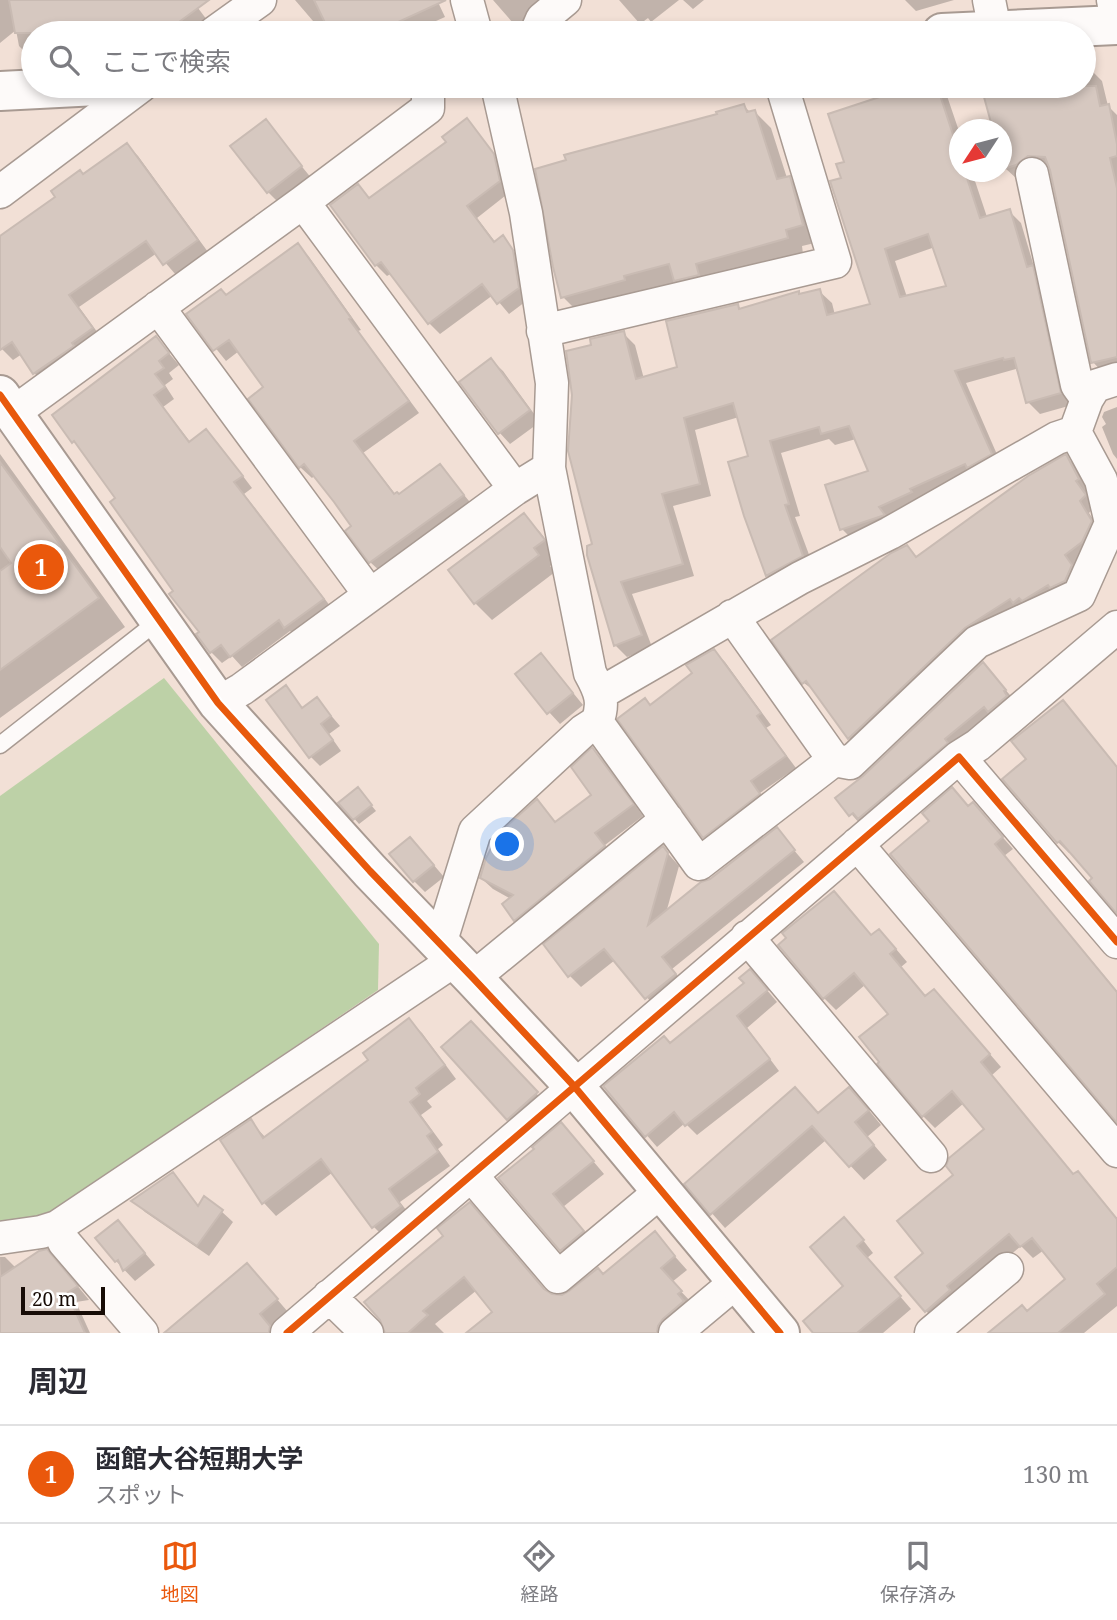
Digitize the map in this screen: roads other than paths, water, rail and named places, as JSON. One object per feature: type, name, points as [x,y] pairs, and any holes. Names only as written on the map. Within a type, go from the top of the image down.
[{"type":"street","points":[[231,21],[260,0]]},
{"type":"street","points":[[467,0],[473,21]]},
{"type":"street","points":[[541,21],[565,0]]},
{"type":"street","points":[[1096,22],[1117,23],[1113,0]]},
{"type":"street","points":[[975,21],[992,15],[1086,21]]},
{"type":"street","points":[[0,91],[21,90]]},
{"type":"street","points":[[0,192],[125,98]]},
{"type":"street","points":[[428,98],[428,108],[303,202],[158,307],[6,404],[218,703],[370,871],[574,1086],[780,1333]]},
{"type":"street","points":[[500,98],[526,213],[552,383],[549,468],[599,707],[667,819],[699,864],[834,760]]},
{"type":"street","points":[[543,331],[835,262],[786,98]]},
{"type":"street","points":[[1032,174],[1077,385],[1087,399]]},
{"type":"street","points":[[303,202],[515,489]]},
{"type":"street","points":[[158,307],[370,595]]},
{"type":"street","points":[[456,961],[475,831],[583,731],[599,707],[732,616],[890,533],[1057,438],[1074,432],[1095,386],[1117,379]]},
{"type":"street","points":[[732,616],[834,760],[850,763],[977,642],[1079,595],[1111,523],[1101,480],[1074,432]]},
{"type":"street","points":[[218,703],[242,689],[515,489],[549,468]]},
{"type":"street","points":[[287,1333],[747,937],[1117,626]]},
{"type":"street","points":[[960,757],[1117,942]]},
{"type":"street","points":[[0,1238],[57,1227],[667,819]]},
{"type":"street","points":[[858,844],[1117,1151]]},
{"type":"street","points":[[747,937],[931,1156]]},
{"type":"street","points":[[471,1175],[558,1277],[660,1192]]},
{"type":"street","points":[[57,1227],[64,1242],[142,1333]]},
{"type":"street","points":[[930,1333],[1007,1269]]},
{"type":"street","points":[[675,1333],[736,1282]]},
{"type":"street","points":[[329,1296],[368,1333]]},
{"type":"lane","points":[[0,745],[158,621]]},
{"type":"place","name":"函館大谷短期大学","points":[[41,567]]}]
